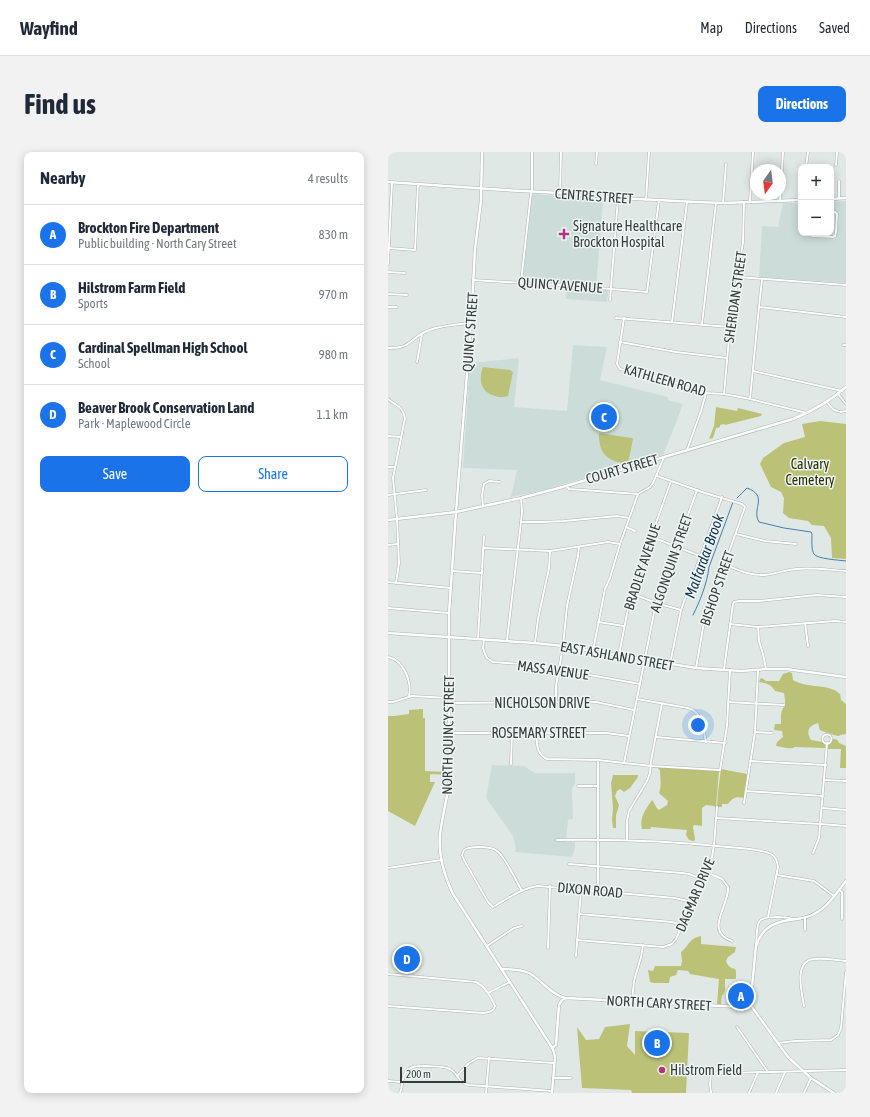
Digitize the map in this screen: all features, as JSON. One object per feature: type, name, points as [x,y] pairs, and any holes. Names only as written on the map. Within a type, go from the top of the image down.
[{"type":"main road","name":"QUINCY STREET","points":[[456,512],[471,323],[475,249],[482,189],[482,152]]},
{"type":"main road","name":"CENTRE STREET","points":[[388,182],[687,202],[697,201],[723,203],[780,200]]},
{"type":"main road","points":[[834,199],[846,198]]},
{"type":"main road","name":"CENTRE STREET","points":[[786,200],[798,200]]},
{"type":"main road","name":"COURT STREET","points":[[388,520],[456,512],[521,498],[566,486],[793,419],[827,402],[846,387]]},
{"type":"main road","name":"NORTH QUINCY STREET","points":[[456,512],[448,637],[450,777],[440,835],[441,860],[446,878],[453,894],[552,1048],[554,1054],[552,1092]]},
{"type":"main road","name":"EAST ASHLAND STREET","points":[[388,633],[507,640],[563,646],[696,668],[724,670],[758,670],[766,668],[786,669],[846,677]]},
{"type":"main road","points":[[832,1093],[811,1078],[788,1056],[749,1003],[751,997],[756,946],[761,935],[769,926],[776,923],[805,918],[816,914],[824,908],[846,881]]},
{"type":"main road","points":[[501,969],[529,973],[555,994],[566,998]]},
{"type":"main road","points":[[552,1048],[556,1045],[559,1005],[562,1000],[566,998]]},
{"type":"main road","name":"NORTH CARY STREET","points":[[566,998],[741,1007],[749,1003]]},
{"type":"street","points":[[521,282],[532,191],[532,152]]},
{"type":"street","points":[[560,193],[561,152]]},
{"type":"street","points":[[596,164],[597,152]]},
{"type":"street","points":[[646,200],[649,152]]},
{"type":"street","points":[[750,201],[753,152]]},
{"type":"street","points":[[782,164],[783,152]]},
{"type":"street","points":[[806,164],[808,152]]},
{"type":"street","points":[[836,165],[837,152]]},
{"type":"street","points":[[723,203],[726,164]]},
{"type":"street","points":[[838,199],[839,181]]},
{"type":"street","points":[[388,264],[389,214],[392,182]]},
{"type":"street","points":[[388,248],[415,250],[418,184]]},
{"type":"street","points":[[610,300],[618,198]]},
{"type":"street","name":"QUINCY AVENUE","points":[[473,280],[611,288],[647,292],[659,200]]},
{"type":"street","name":"SHERIDAN STREET","points":[[724,394],[730,327],[743,242],[744,201]]},
{"type":"street","points":[[672,322],[687,202]]},
{"type":"street","points":[[702,324],[716,203]]},
{"type":"street","points":[[812,236],[835,236],[837,214],[834,212]]},
{"type":"street","points":[[388,272],[405,273]]},
{"type":"street","points":[[738,278],[846,285]]},
{"type":"street","points":[[750,399],[762,279]]},
{"type":"street","points":[[388,294],[407,295]]},
{"type":"street","points":[[388,306],[397,307]]},
{"type":"street","points":[[759,307],[846,317]]},
{"type":"street","points":[[616,318],[730,327]]},
{"type":"street","name":"KATHLEEN ROAD","points":[[624,318],[617,364],[620,369],[677,383],[691,390],[750,399],[807,413]]},
{"type":"street","points":[[388,348],[404,346],[422,334],[434,329],[471,323]]},
{"type":"street","points":[[417,362],[422,334]]},
{"type":"street","points":[[620,342],[676,352],[727,358]]},
{"type":"street","points":[[753,371],[842,391]]},
{"type":"street","points":[[687,450],[702,411],[706,393]]},
{"type":"street","points":[[838,394],[846,404]]},
{"type":"street","points":[[388,399],[402,408],[405,418],[393,478],[399,563],[396,583]]},
{"type":"street","points":[[827,402],[834,411],[846,411]]},
{"type":"street","points":[[388,436],[401,437]]},
{"type":"street","points":[[566,486],[569,488],[638,494],[650,487],[657,476],[664,457]]},
{"type":"street","points":[[388,467],[395,467]]},
{"type":"street","points":[[657,476],[722,497],[680,610],[670,664]]},
{"type":"street","points":[[483,506],[482,495],[484,484],[489,481],[500,482]]},
{"type":"street","name":"BRADLEY AVENUE","points":[[619,656],[631,593],[671,481]]},
{"type":"street","points":[[388,495],[426,490]]},
{"type":"street","name":"ALGONQUIN STREET","points":[[624,762],[656,603],[697,490]]},
{"type":"street","points":[[593,651],[605,589],[638,494]]},
{"type":"street","name":"BISHOP STREET","points":[[696,668],[704,622],[745,509],[742,504],[722,497]]},
{"type":"street","points":[[507,640],[522,512],[521,498]]},
{"type":"street","points":[[521,522],[564,521],[617,516],[629,518]]},
{"type":"street","points":[[626,527],[635,531]]},
{"type":"street","points":[[736,534],[765,541],[796,544]]},
{"type":"street","points":[[478,638],[484,536]]},
{"type":"street","points":[[652,537],[700,556]]},
{"type":"street","points":[[484,548],[550,551],[608,542],[620,544]]},
{"type":"street","points":[[388,545],[398,544]]},
{"type":"street","points":[[556,702],[556,686],[563,646],[567,606],[579,547]]},
{"type":"street","points":[[535,643],[538,619],[549,568],[550,551]]},
{"type":"street","points":[[725,565],[750,574],[764,575],[807,568],[846,571]]},
{"type":"street","points":[[452,571],[482,573]]},
{"type":"street","points":[[388,582],[451,588]]},
{"type":"street","points":[[631,593],[656,603],[680,610]]},
{"type":"street","points":[[724,670],[734,602],[817,595],[846,597]]},
{"type":"street","points":[[388,608],[449,613]]},
{"type":"street","points":[[730,624],[758,627],[835,621],[846,622]]},
{"type":"street","points":[[598,622],[624,626]]},
{"type":"street","points":[[805,623],[808,646]]},
{"type":"street","points":[[758,627],[759,641],[766,668]]},
{"type":"street","name":"MASS AVENUE","points":[[484,639],[483,648],[485,654],[493,662],[534,665],[640,684]]},
{"type":"street","points":[[388,657],[396,659],[403,667],[410,690],[409,697]]},
{"type":"street","points":[[536,732],[537,750],[547,759],[598,760],[651,766],[720,770],[727,726],[730,670]]},
{"type":"street","points":[[744,803],[755,732],[758,670]]},
{"type":"street","points":[[388,702],[415,696],[449,698]]},
{"type":"street","points":[[637,699],[695,710],[699,714],[702,721],[706,742]]},
{"type":"street","name":"NICHOLSON DRIVE","points":[[449,703],[596,702],[634,710]]},
{"type":"street","points":[[728,702],[784,705]]},
{"type":"street","points":[[627,840],[627,821],[629,811],[647,781],[650,773],[662,703]]},
{"type":"street","points":[[755,732],[772,733]]},
{"type":"street","name":"ROSEMARY STREET","points":[[449,733],[606,733],[629,736]]},
{"type":"street","points":[[511,764],[512,733]]},
{"type":"street","points":[[813,853],[819,838],[821,824],[827,743],[823,739],[824,735],[828,734],[832,739],[827,743]]},
{"type":"street","points":[[656,737],[706,742],[725,742]]},
{"type":"street","points":[[598,760],[598,891]]},
{"type":"street","points":[[750,761],[826,765]]},
{"type":"street","points":[[824,780],[846,781]]},
{"type":"street","points":[[578,786],[598,786]]},
{"type":"street","points":[[746,791],[823,796]]},
{"type":"street","name":"DAGMAR DRIVE","points":[[577,940],[663,947],[669,946],[676,939],[712,857],[717,807]]},
{"type":"street","points":[[822,808],[846,810]]},
{"type":"street","points":[[716,818],[846,826]]},
{"type":"street","points":[[557,840],[598,839],[714,845],[761,851],[772,855],[777,861],[778,867],[768,917]]},
{"type":"street","name":"DIXON ROAD","points":[[522,891],[498,851],[484,847],[465,848],[462,853],[464,860],[488,902],[493,907],[522,891],[533,887],[550,886],[675,898],[692,902]]},
{"type":"street","points":[[388,868],[441,860]]},
{"type":"street","points":[[569,864],[682,873],[690,874],[702,879]]},
{"type":"street","points":[[706,872],[722,879],[728,887],[727,898],[720,914],[719,927],[721,934],[732,940]]},
{"type":"street","points":[[777,875],[814,881],[834,896]]},
{"type":"street","points":[[548,948],[550,886]]},
{"type":"street","points":[[576,956],[581,889]]},
{"type":"street","points":[[839,890],[842,892],[842,919]]},
{"type":"street","points":[[579,914],[672,922],[682,925]]},
{"type":"street","points":[[756,946],[759,920],[768,917],[794,919]]},
{"type":"street","points":[[805,918],[805,930]]},
{"type":"street","points":[[486,946],[514,928],[522,926]]},
{"type":"street","points":[[632,1001],[633,985],[641,960],[643,945]]},
{"type":"street","points":[[804,1006],[800,977],[807,962],[815,959],[846,961]]},
{"type":"street","points":[[777,1043],[803,1040],[827,1041],[838,1035],[841,1028],[846,972]]},
{"type":"street","points":[[388,974],[476,982],[488,993],[495,1006],[492,1011],[488,1012],[388,1006]]},
{"type":"street","points":[[488,993],[510,982]]},
{"type":"street","points":[[737,1028],[768,1072]]},
{"type":"street","points":[[457,1076],[473,1060],[481,1058],[554,1063]]},
{"type":"street","points":[[486,1093],[489,1058]]},
{"type":"street","points":[[400,1093],[403,1076],[411,1067],[416,1066],[446,1068],[453,1071],[461,1082],[467,1085],[552,1092]]},
{"type":"street","points":[[690,1074],[846,1070]]},
{"type":"street","points":[[749,1093],[758,1072]]},
{"type":"street","points":[[776,1093],[785,1072]]},
{"type":"street","points":[[711,1073],[711,1093]]},
{"type":"street","points":[[553,1078],[571,1078]]},
{"type":"street","points":[[804,1093],[811,1078]]},
{"type":"street","points":[[388,1081],[402,1082]]},
{"type":"shaded area","name":"Signature Healthcare Brockton Hospital","points":[[533,194],[603,199],[596,289],[608,290],[607,302],[566,299],[567,284],[523,281]]},
{"type":"shaded area","points":[[846,201],[846,283],[759,277],[762,226],[778,227],[783,203],[798,203],[798,236],[834,236],[834,202]]},
{"type":"shaded area","points":[[573,345],[607,347],[600,380],[668,397],[668,400],[683,404],[663,455],[544,490],[511,497],[517,470],[463,468],[470,363],[519,358],[514,407],[567,411]]},
{"type":"shaded area","points":[[492,765],[524,766],[535,773],[575,773],[575,784],[572,789],[573,819],[568,820],[566,842],[575,842],[572,857],[515,852],[516,849],[513,836],[486,798]]},
{"type":"green space","points":[[483,367],[510,370],[513,372],[508,396],[497,397],[484,389],[481,381]]},
{"type":"green space","points":[[716,407],[737,411],[738,408],[762,414],[761,416],[720,425],[720,427],[716,428],[713,438],[709,439],[714,426]]},
{"type":"green space","name":"Calvary Cemetery","points":[[820,421],[846,424],[846,559],[832,558],[831,538],[824,526],[812,525],[808,521],[789,518],[783,513],[784,498],[781,492],[771,487],[760,464],[763,458],[784,443],[805,437],[802,424]]},
{"type":"green space","points":[[599,433],[633,439],[628,463],[621,463],[606,456],[600,446]]},
{"type":"green space","points":[[789,672],[792,673],[793,680],[799,683],[830,688],[840,694],[841,700],[846,704],[846,734],[839,736],[820,730],[818,723],[812,726],[808,732],[811,740],[823,742],[825,744],[825,748],[789,748],[776,746],[777,742],[783,737],[782,731],[774,730],[775,724],[781,724],[782,712],[785,706],[784,693],[775,691],[772,687],[759,682],[762,678],[766,681],[779,681],[783,674]]},
{"type":"green space","points":[[423,709],[423,718],[425,718],[425,771],[447,772],[447,775],[430,775],[430,782],[435,782],[415,826],[388,811],[388,716],[409,714],[409,710]]},
{"type":"green space","points":[[833,739],[838,740],[839,743],[846,746],[846,768],[840,768],[841,749],[827,749],[828,745]]},
{"type":"green space","points":[[656,767],[719,771],[716,808],[714,806],[706,805],[702,808],[702,826],[693,826],[695,840],[689,840],[686,835],[687,830],[651,827],[650,829],[642,829],[642,817],[652,800],[659,810],[667,805],[668,801],[659,793],[661,785],[660,770]]},
{"type":"green space","points":[[721,769],[747,774],[744,798],[734,798],[728,804],[722,804],[722,807],[717,809],[718,792]]},
{"type":"green space","points":[[613,775],[638,775],[630,788],[624,792],[620,789],[617,791],[615,796],[619,805],[616,815],[616,828],[613,828],[612,820],[613,808],[611,783]]},
{"type":"green space","points":[[701,936],[701,944],[736,947],[735,952],[728,957],[726,961],[729,966],[735,969],[736,979],[725,979],[725,991],[722,995],[721,1004],[717,1004],[719,979],[690,974],[688,971],[678,970],[676,975],[670,977],[669,983],[650,982],[648,970],[653,971],[655,966],[681,966],[681,952],[691,941]]},
{"type":"green space","points":[[630,1024],[627,1046],[635,1055],[635,1031],[689,1033],[686,1093],[632,1093],[631,1090],[582,1088],[577,1027],[586,1040],[599,1039],[605,1027]]},
{"type":"waterway","name":"Malfardar Brook","points":[[737,498],[747,488],[754,491],[758,499],[757,517],[759,522],[811,532],[812,550],[816,556],[846,561]]},
{"type":"waterway","name":"Malfardar Brook","points":[[693,615],[703,592],[709,567],[733,502]]},
{"type":"place","name":"Signature Healthcare Brockton Hospital","points":[[564,234]]},
{"type":"place","name":"Cardinal Spellman High School","points":[[604,417]]},
{"type":"place","name":"Beaver Brook Conservation Land","points":[[407,959]]},
{"type":"place","name":"Brockton Fire Department","points":[[741,996]]},
{"type":"place","name":"Hilstrom Farm Field","points":[[657,1043]]},
{"type":"place","name":"Hilstrom Field","points":[[662,1070]]}]
